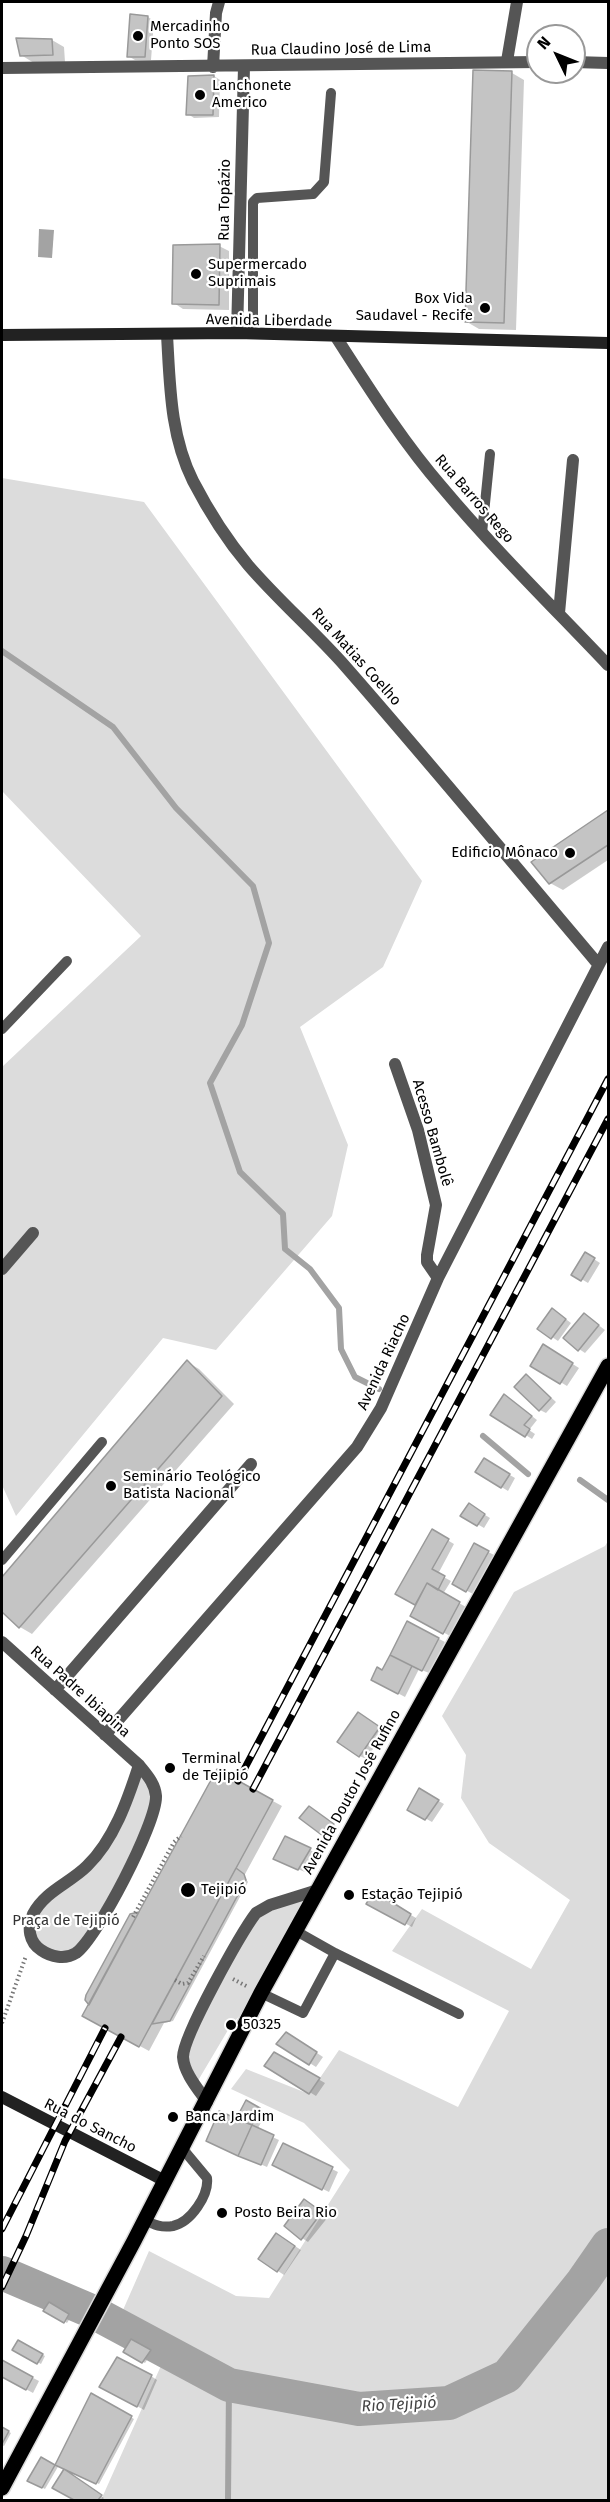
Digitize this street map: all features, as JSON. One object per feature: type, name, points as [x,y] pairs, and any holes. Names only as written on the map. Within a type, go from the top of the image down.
[{"type":"main road","name":"Avenida Liberdade","points":[[2,335],[243,333],[609,343]]},
{"type":"main road","name":"Avenida Doutor José Rufino","points":[[2,2488],[207,2102],[261,1993],[609,1366]]},
{"type":"main road","name":"Rua do Sancho","points":[[2,2097],[165,2181]]},
{"type":"street","points":[[213,67],[216,13],[219,2]]},
{"type":"street","points":[[507,61],[517,2]]},
{"type":"street","name":"Rua Claudino José de Lima","points":[[2,68],[244,67],[526,62]]},
{"type":"street","points":[[586,62],[609,63]]},
{"type":"street","name":"Rua Topázio","points":[[243,333],[244,67]]},
{"type":"street","name":"Rua Matias Coelho","points":[[167,335],[171,413],[183,457],[193,481],[221,528],[248,565],[318,635],[355,677],[598,964]]},
{"type":"street","name":"Rua Barros Rego","points":[[336,337],[403,437],[440,486],[609,665]]},
{"type":"street","points":[[559,613],[573,460]]},
{"type":"street","name":"Avenida Riacho","points":[[105,1735],[357,1447],[381,1408],[438,1278],[598,964],[609,947]]},
{"type":"street","name":"Acesso Bambolê","points":[[395,1064],[410,1101],[433,1188],[436,1205],[427,1255],[428,1262],[438,1278]]},
{"type":"street","points":[[2,1269],[33,1233]]},
{"type":"street","points":[[55,1690],[251,1464]]},
{"type":"street","name":"Rua Padre Ibiapina","points":[[2,1642],[139,1765],[153,1784],[156,1796],[152,1820],[119,1888],[89,1940],[74,1955],[63,1958],[41,1950],[31,1941]]},
{"type":"street","points":[[31,1941],[29,1929],[32,1917],[39,1905],[52,1892],[88,1865],[121,1814],[139,1765]]},
{"type":"street","points":[[207,2102],[187,2071],[183,2051],[221,1973],[256,1913],[270,1905],[318,1890]]},
{"type":"lane","points":[[243,333],[253,321],[253,202],[257,198],[313,194],[319,190],[324,182],[331,93]]},
{"type":"lane","points":[[482,532],[490,454]]},
{"type":"lane","points":[[2,1029],[68,961]]},
{"type":"lane","points":[[2,1560],[102,1442]]},
{"type":"lane","points":[[296,1931],[335,1953],[459,2014]]},
{"type":"lane","points":[[261,1993],[303,2013],[335,1953]]},
{"type":"lane","points":[[145,2220],[159,2227],[182,2222],[198,2205],[206,2191],[207,2178],[182,2148]]},
{"type":"path","points":[[133,1917],[174,1842],[181,1836]]},
{"type":"path","points":[[2,2023],[31,1941]]},
{"type":"path","points":[[175,1980],[182,1984],[189,1983],[204,1956]]},
{"type":"path","points":[[221,1973],[261,1993]]},
{"type":"green space","points":[[2,478],[144,502],[422,881],[383,967],[300,1027],[348,1145],[332,1216],[216,1350],[163,1338],[16,1516],[2,1485],[2,1067],[141,936],[2,791]]},
{"type":"green space","points":[[608,1541],[608,2500],[101,2500],[164,2359],[123,2310],[149,2251],[236,2296],[269,2298],[350,2170],[304,2123],[231,2089],[246,2069],[309,2094],[339,2050],[458,2107],[509,2011],[392,1951],[422,1909],[531,1969],[570,1900],[489,1843],[461,1798],[466,1755],[442,1716],[514,1592],[605,1546]]},
{"type":"green space","name":"Praça de Tejipió","points":[[142,1767],[157,1796],[92,1942],[58,1956],[32,1941],[32,1915],[88,1862]]},
{"type":"green space","points":[[304,1899],[261,1993],[231,2025],[196,2084],[186,2065],[190,2033],[257,1913]]},
{"type":"shaded area","points":[[39,229],[54,230],[52,258],[38,257]]},
{"type":"building","name":"Mercadinho Ponto SOS","points":[[130,14],[148,16],[145,57],[127,57]]},
{"type":"building","points":[[16,38],[52,39],[53,55],[20,56]]},
{"type":"building","points":[[473,70],[512,71],[504,323],[465,322]]},
{"type":"building","name":"Lanchonete Americo","points":[[214,75],[213,115],[186,115],[188,76]]},
{"type":"building","name":"Supermercado Suprimais","points":[[220,244],[219,305],[172,304],[173,245]]},
{"type":"building","name":"Edificio Mônaco","points":[[608,810],[608,845],[549,884],[531,862]]},
{"type":"building","points":[[585,1252],[595,1258],[581,1281],[571,1275]]},
{"type":"building","points":[[552,1308],[566,1319],[551,1339],[537,1329]]},
{"type":"building","points":[[584,1313],[599,1325],[578,1351],[563,1338]]},
{"type":"building","points":[[543,1344],[573,1363],[560,1384],[530,1366]]},
{"type":"building","name":"Seminário Teológico Batista Nacional","points":[[187,1360],[222,1396],[19,1628],[2,1612],[2,1577]]},
{"type":"building","points":[[526,1374],[551,1398],[539,1411],[514,1387]]},
{"type":"building","points":[[504,1394],[532,1416],[524,1425],[530,1429],[525,1437],[490,1415]]},
{"type":"building","points":[[484,1458],[510,1474],[501,1488],[475,1472]]},
{"type":"building","points":[[469,1503],[485,1514],[477,1526],[460,1516]]},
{"type":"building","points":[[432,1529],[449,1539],[432,1569],[445,1576],[438,1590],[427,1583],[415,1605],[395,1594]]},
{"type":"building","points":[[474,1543],[489,1551],[466,1592],[452,1584]]},
{"type":"building","points":[[427,1583],[460,1602],[443,1634],[410,1616]]},
{"type":"building","points":[[407,1621],[439,1638],[422,1671],[390,1655]]},
{"type":"building","points":[[390,1655],[412,1666],[398,1694],[371,1680],[377,1667],[382,1670]]},
{"type":"building","points":[[358,1712],[380,1727],[359,1757],[337,1742]]},
{"type":"building","name":"Tejipió","points":[[217,1769],[273,1800],[139,2047],[82,2016]]},
{"type":"building","points":[[419,1788],[439,1800],[425,1820],[407,1810]]},
{"type":"building","points":[[309,1806],[334,1824],[323,1836],[299,1818]]},
{"type":"building","points":[[285,1836],[311,1848],[298,1870],[273,1859]]},
{"type":"building","points":[[236,1868],[244,1874],[246,1880],[170,2021],[152,2024]]},
{"type":"building","points":[[374,1891],[411,1914],[405,1925],[366,1904]]},
{"type":"building","points":[[139,1912],[89,2005],[85,2000],[86,1995],[130,1914]]},
{"type":"building","points":[[286,2032],[317,2052],[309,2065],[276,2044]]},
{"type":"building","points":[[274,2052],[320,2078],[309,2094],[264,2066]]},
{"type":"building","points":[[246,2100],[260,2108],[252,2125],[236,2119]]},
{"type":"building","points":[[219,2111],[252,2125],[238,2156],[206,2141]]},
{"type":"building","points":[[252,2125],[274,2135],[261,2165],[238,2156]]},
{"type":"building","points":[[283,2143],[333,2167],[322,2190],[272,2165]]},
{"type":"building","points":[[304,2199],[322,2212],[301,2240],[284,2226]]},
{"type":"building","points":[[276,2233],[295,2246],[277,2272],[258,2259]]},
{"type":"building","points":[[49,2302],[69,2314],[64,2323],[43,2311]]},
{"type":"building","points":[[131,2339],[151,2350],[142,2363],[123,2352]]},
{"type":"building","points":[[18,2340],[43,2354],[37,2364],[12,2350]]},
{"type":"building","points":[[117,2357],[152,2375],[137,2407],[99,2387]]},
{"type":"building","points":[[2,2360],[33,2377],[26,2390],[2,2377]]},
{"type":"building","points":[[91,2393],[132,2416],[96,2484],[55,2465]]},
{"type":"building","points":[[2,2427],[9,2431],[2,2444]]},
{"type":"building","points":[[41,2457],[55,2465],[42,2488],[27,2481]]},
{"type":"building","points":[[64,2469],[102,2495],[98,2500],[74,2500],[52,2488]]},
{"type":"waterway","points":[[2,651],[113,727],[176,808],[253,886],[269,943],[242,1025],[210,1083],[240,1172],[283,1214],[285,1249],[310,1269],[339,1308],[341,1349],[355,1377],[379,1389]]},
{"type":"waterway","points":[[483,1436],[528,1474]]},
{"type":"waterway","points":[[580,1480],[608,1500]]},
{"type":"waterway","name":"Rio Tejipió","points":[[2,2273],[91,2311],[229,2385],[359,2409],[449,2403],[507,2376],[583,2281],[608,2245]]},
{"type":"waterway","points":[[228,2500],[229,2385]]},
{"type":"railway","points":[[238,1781],[608,1079]]},
{"type":"railway","points":[[253,1789],[608,1119]]},
{"type":"railway","points":[[2,2229],[105,2028]]},
{"type":"railway","points":[[2,2287],[26,2236],[65,2141],[121,2037]]},
{"type":"place","name":"Mercadinho Ponto SOS","points":[[138,36]]},
{"type":"place","name":"Lanchonete Americo","points":[[200,95]]},
{"type":"place","name":"Supermercado Suprimais","points":[[196,274]]},
{"type":"place","name":"Box Vida Saudavel - Recife","points":[[485,308]]},
{"type":"place","name":"Edificio Mônaco","points":[[570,853]]},
{"type":"place","name":"Seminário Teológico Batista Nacional","points":[[111,1486]]},
{"type":"place","name":"Terminal de Tejipió","points":[[170,1768]]},
{"type":"place","name":"Tejipió","points":[[188,1890]]},
{"type":"place","name":"Estação Tejipió","points":[[349,1895]]},
{"type":"place","name":"50325","points":[[231,2025]]},
{"type":"place","name":"Banca Jardim","points":[[173,2117]]},
{"type":"place","name":"Posto Beira Rio","points":[[222,2213]]}]
